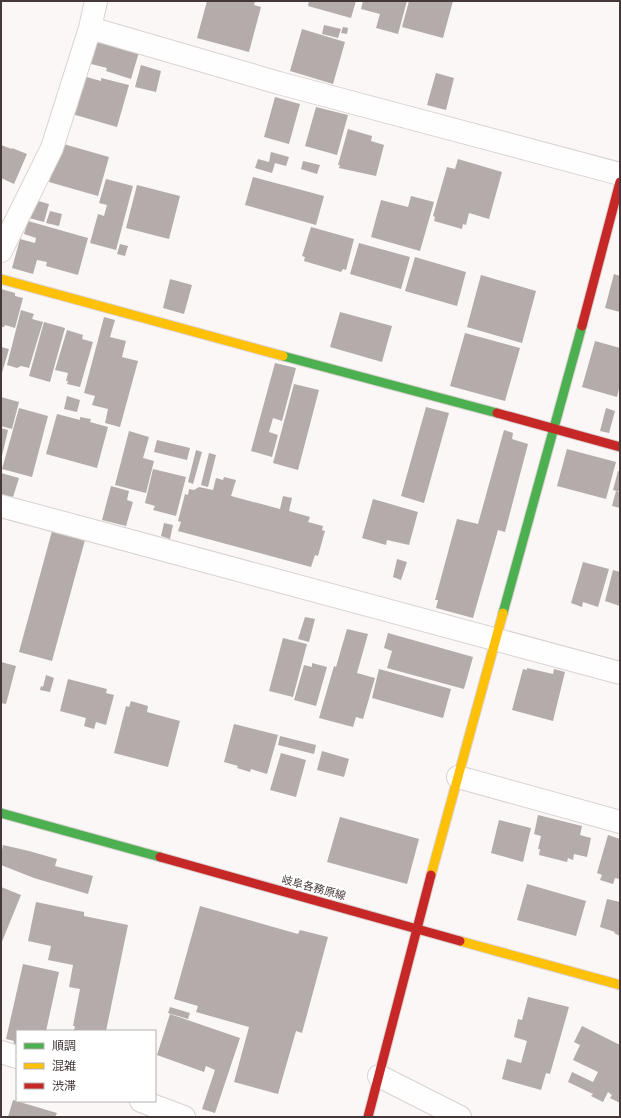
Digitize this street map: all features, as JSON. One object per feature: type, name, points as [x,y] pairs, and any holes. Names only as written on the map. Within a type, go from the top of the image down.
[{"type":"street","points":[[1,251],[52,148],[90,28],[96,1]]},
{"type":"street","points":[[90,28],[279,83],[620,174]]},
{"type":"street","points":[[368,1117],[416,928],[554,429],[620,182]]},
{"type":"street","points":[[1,278],[620,447]]},
{"type":"street","points":[[1,506],[620,674]]},
{"type":"street","points":[[458,777],[620,822]]},
{"type":"street","name":"岐阜各務原線","points":[[1,813],[620,985]]},
{"type":"street","points":[[1,1052],[16,1057]]},
{"type":"street","points":[[379,1076],[460,1117]]},
{"type":"street","points":[[144,1102],[184,1117]]},
{"type":"building","points":[[207,1],[255,1],[254,5],[261,7],[249,52],[197,38]]},
{"type":"building","points":[[309,1],[356,1],[351,18],[308,6]]},
{"type":"building","points":[[363,1],[407,1],[398,34],[376,28],[380,14],[361,9]]},
{"type":"building","points":[[409,1],[453,1],[443,38],[402,27]]},
{"type":"building","points":[[324,25],[341,29],[338,38],[322,34]]},
{"type":"building","points":[[343,27],[348,28],[347,34],[341,33]]},
{"type":"building","points":[[302,29],[345,42],[333,84],[290,71]]},
{"type":"building","points":[[98,41],[139,52],[131,79],[106,71],[107,68],[91,64]]},
{"type":"building","points":[[141,65],[161,71],[156,92],[135,87]]},
{"type":"building","points":[[436,73],[454,78],[446,110],[427,105]]},
{"type":"building","points":[[83,76],[101,81],[101,78],[129,85],[117,127],[72,114]]},
{"type":"building","points":[[275,97],[300,104],[289,144],[264,137]]},
{"type":"building","points":[[316,107],[348,115],[337,155],[305,146]]},
{"type":"building","points":[[348,129],[372,136],[371,141],[384,145],[376,176],[339,168],[340,165],[338,165]]},
{"type":"building","points":[[60,143],[109,157],[98,196],[49,182]]},
{"type":"building","points":[[1,145],[27,154],[14,184],[1,178]]},
{"type":"building","points":[[271,152],[289,157],[286,166],[275,163],[272,173],[255,168],[258,159],[269,162]]},
{"type":"building","points":[[458,159],[502,172],[489,219],[469,213],[466,225],[463,224],[462,229],[434,221],[435,217],[433,216],[447,167],[455,169]]},
{"type":"building","points":[[303,161],[320,165],[317,174],[301,169]]},
{"type":"building","points":[[253,177],[324,196],[316,225],[245,205]]},
{"type":"building","points":[[106,179],[133,186],[116,250],[90,243],[98,214],[104,216],[107,205],[99,203]]},
{"type":"building","points":[[137,185],[180,196],[169,239],[126,228]]},
{"type":"building","points":[[411,196],[434,202],[420,251],[371,237],[381,200],[408,207]]},
{"type":"building","points":[[35,200],[49,204],[44,222],[29,218]]},
{"type":"building","points":[[50,211],[62,214],[59,226],[46,223]]},
{"type":"building","points":[[28,221],[88,238],[78,275],[46,266],[47,262],[37,260],[33,274],[12,268],[20,239],[35,243],[36,238],[24,234]]},
{"type":"building","points":[[311,227],[354,239],[346,270],[343,269],[341,272],[304,261],[305,257],[302,256]]},
{"type":"building","points":[[359,243],[410,257],[401,289],[350,274]]},
{"type":"building","points":[[120,244],[128,246],[125,256],[117,254]]},
{"type":"building","points":[[415,257],[466,272],[457,306],[405,291]]},
{"type":"building","points":[[614,274],[620,276],[620,312],[605,308]]},
{"type":"building","points":[[481,275],[536,291],[522,343],[467,327]]},
{"type":"building","points":[[170,279],[192,285],[184,314],[163,308]]},
{"type":"building","points":[[1,289],[15,293],[15,296],[23,298],[15,328],[5,325],[4,327],[1,327]]},
{"type":"building","points":[[21,310],[34,314],[32,319],[43,322],[29,368],[21,366],[17,368],[7,365]]},
{"type":"building","points":[[340,312],[392,326],[382,362],[330,347]]},
{"type":"building","points":[[104,317],[115,320],[110,337],[126,341],[122,357],[138,361],[120,427],[105,423],[108,409],[92,405],[95,396],[84,393]]},
{"type":"building","points":[[44,322],[65,328],[50,382],[29,376]]},
{"type":"building","points":[[67,330],[83,335],[82,339],[93,342],[80,387],[67,384],[68,381],[66,381],[68,373],[55,370]]},
{"type":"building","points":[[465,333],[520,348],[505,401],[450,386]]},
{"type":"building","points":[[595,341],[620,348],[620,385],[617,397],[582,387]]},
{"type":"building","points":[[1,347],[9,349],[1,376]]},
{"type":"building","points":[[275,363],[296,368],[282,421],[273,418],[269,432],[278,435],[272,457],[251,451]]},
{"type":"building","points":[[294,384],[319,390],[298,470],[273,463]]},
{"type":"building","points":[[67,396],[80,400],[77,412],[64,409]]},
{"type":"building","points":[[1,397],[19,402],[12,429],[1,426]]},
{"type":"building","points":[[426,407],[449,413],[424,503],[401,496]]},
{"type":"building","points":[[19,408],[48,416],[32,477],[2,469]]},
{"type":"building","points":[[606,408],[615,411],[609,433],[600,431]]},
{"type":"building","points":[[57,414],[80,420],[80,417],[91,419],[90,422],[108,427],[97,468],[46,454]]},
{"type":"building","points":[[1,428],[8,430],[2,456],[1,456]]},
{"type":"building","points":[[504,430],[513,433],[512,439],[528,444],[505,532],[498,530],[473,618],[436,608],[438,600],[435,600],[457,519],[478,524]]},
{"type":"building","points":[[129,431],[149,437],[143,458],[154,461],[146,493],[115,485]]},
{"type":"building","points":[[157,440],[190,448],[187,460],[154,452]]},
{"type":"building","points":[[567,449],[616,462],[606,499],[557,486]]},
{"type":"building","points":[[196,450],[202,452],[193,484],[188,482]]},
{"type":"building","points":[[209,453],[216,455],[208,487],[201,485]]},
{"type":"building","points":[[153,469],[186,477],[176,516],[153,510],[155,506],[145,503]]},
{"type":"building","points":[[618,471],[620,472],[620,492],[613,490]]},
{"type":"building","points":[[1,473],[19,478],[13,497],[1,494]]},
{"type":"building","points":[[224,477],[236,480],[231,496],[280,509],[283,496],[292,498],[289,511],[310,517],[308,522],[323,526],[322,530],[325,531],[318,556],[315,555],[311,567],[178,531],[181,522],[178,521],[185,494],[188,495],[189,489],[194,490],[199,487],[213,490],[216,478],[223,480]]},
{"type":"building","points":[[111,486],[129,491],[127,500],[133,502],[126,526],[102,520]]},
{"type":"building","points":[[616,491],[620,493],[620,508],[612,506]]},
{"type":"building","points":[[373,499],[418,512],[409,545],[387,540],[386,545],[362,538]]},
{"type":"building","points":[[164,523],[173,525],[170,539],[161,536]]},
{"type":"building","points":[[52,531],[85,540],[52,661],[19,652]]},
{"type":"building","points":[[397,559],[407,562],[401,580],[393,577]]},
{"type":"building","points":[[583,562],[609,569],[598,607],[583,602],[582,607],[571,603]]},
{"type":"building","points":[[613,570],[620,572],[620,606],[605,601]]},
{"type":"building","points":[[305,617],[315,619],[309,642],[298,639]]},
{"type":"building","points":[[347,629],[368,634],[357,673],[375,678],[363,719],[356,717],[353,727],[319,718],[334,666],[336,667]]},
{"type":"building","points":[[388,633],[473,657],[464,689],[387,668],[392,651],[384,648]]},
{"type":"building","points":[[283,638],[307,644],[293,697],[269,691]]},
{"type":"building","points":[[1,662],[16,666],[6,704],[1,703]]},
{"type":"building","points":[[312,663],[327,667],[316,706],[294,700],[304,665],[312,667]]},
{"type":"building","points":[[527,668],[553,674],[554,669],[565,672],[553,721],[512,710],[523,669],[527,670]]},
{"type":"building","points":[[379,669],[451,689],[443,718],[372,698]]},
{"type":"building","points":[[46,675],[54,678],[50,692],[40,690],[41,686],[43,687]]},
{"type":"building","points":[[68,679],[107,689],[106,693],[114,695],[106,725],[96,722],[94,729],[84,726],[86,718],[60,711]]},
{"type":"building","points":[[131,701],[148,706],[147,712],[180,721],[168,767],[114,753],[126,706],[129,707]]},
{"type":"building","points":[[234,724],[278,735],[267,774],[251,769],[250,772],[237,768],[238,766],[224,762]]},
{"type":"building","points":[[280,736],[316,745],[314,754],[278,745]]},
{"type":"building","points":[[322,751],[349,759],[344,777],[317,770]]},
{"type":"building","points":[[281,753],[306,760],[296,797],[270,790]]},
{"type":"building","points":[[538,815],[582,826],[580,835],[591,838],[587,857],[574,854],[573,860],[568,858],[567,862],[539,855],[540,849],[538,849],[541,836],[534,834]]},
{"type":"building","points":[[340,817],[419,839],[407,884],[327,862]]},
{"type":"building","points":[[499,820],[531,828],[523,862],[491,853]]},
{"type":"building","points":[[608,835],[620,839],[620,879],[615,878],[613,884],[600,880],[602,875],[597,873]]},
{"type":"building","points":[[3,845],[57,859],[55,866],[93,876],[88,894],[34,878],[1,865]]},
{"type":"building","points":[[527,884],[586,901],[576,936],[517,920]]},
{"type":"building","points":[[1,887],[21,895],[1,944]]},
{"type":"building","points":[[607,899],[620,902],[620,936],[614,933],[615,932],[600,927]]},
{"type":"building","points":[[36,902],[84,912],[84,916],[128,925],[106,1030],[74,1030],[75,1026],[73,1026],[80,989],[69,987],[73,965],[48,960],[51,946],[28,941]]},
{"type":"building","points":[[200,906],[298,934],[300,930],[328,937],[302,1033],[296,1031],[278,1094],[234,1082],[249,1027],[196,1012],[198,1006],[174,999]]},
{"type":"building","points":[[23,964],[59,972],[46,1030],[16,1030],[16,1047],[13,1046],[14,1041],[6,1039]]},
{"type":"building","points":[[528,997],[569,1007],[550,1074],[546,1073],[541,1090],[502,1079],[507,1059],[521,1063],[527,1041],[514,1037],[518,1019],[522,1020]]},
{"type":"building","points":[[170,1007],[190,1013],[188,1019],[168,1013]]},
{"type":"building","points":[[170,1014],[240,1038],[215,1113],[202,1109],[215,1070],[206,1066],[204,1072],[157,1055]]},
{"type":"building","points":[[582,1026],[620,1045],[620,1103],[610,1098],[612,1095],[608,1092],[603,1102],[591,1096],[593,1094],[568,1082],[572,1072],[593,1082],[598,1072],[573,1060],[580,1045],[574,1042]]},
{"type":"building","points":[[13,1100],[57,1113],[55,1117],[8,1117]]},
{"type":"traffic: fast","points":[[503,613],[582,326]]},
{"type":"traffic: fast","points":[[283,356],[497,413]]},
{"type":"traffic: fast","points":[[1,813],[160,857]]},
{"type":"traffic: slow","points":[[1,279],[283,356]]},
{"type":"traffic: slow","points":[[431,875],[503,613]]},
{"type":"traffic: slow","points":[[460,941],[620,985]]},
{"type":"traffic: jam","points":[[582,326],[620,182]]},
{"type":"traffic: jam","points":[[497,413],[620,447]]},
{"type":"traffic: jam","points":[[160,857],[460,941]]},
{"type":"traffic: jam","points":[[368,1117],[431,875]]}]
